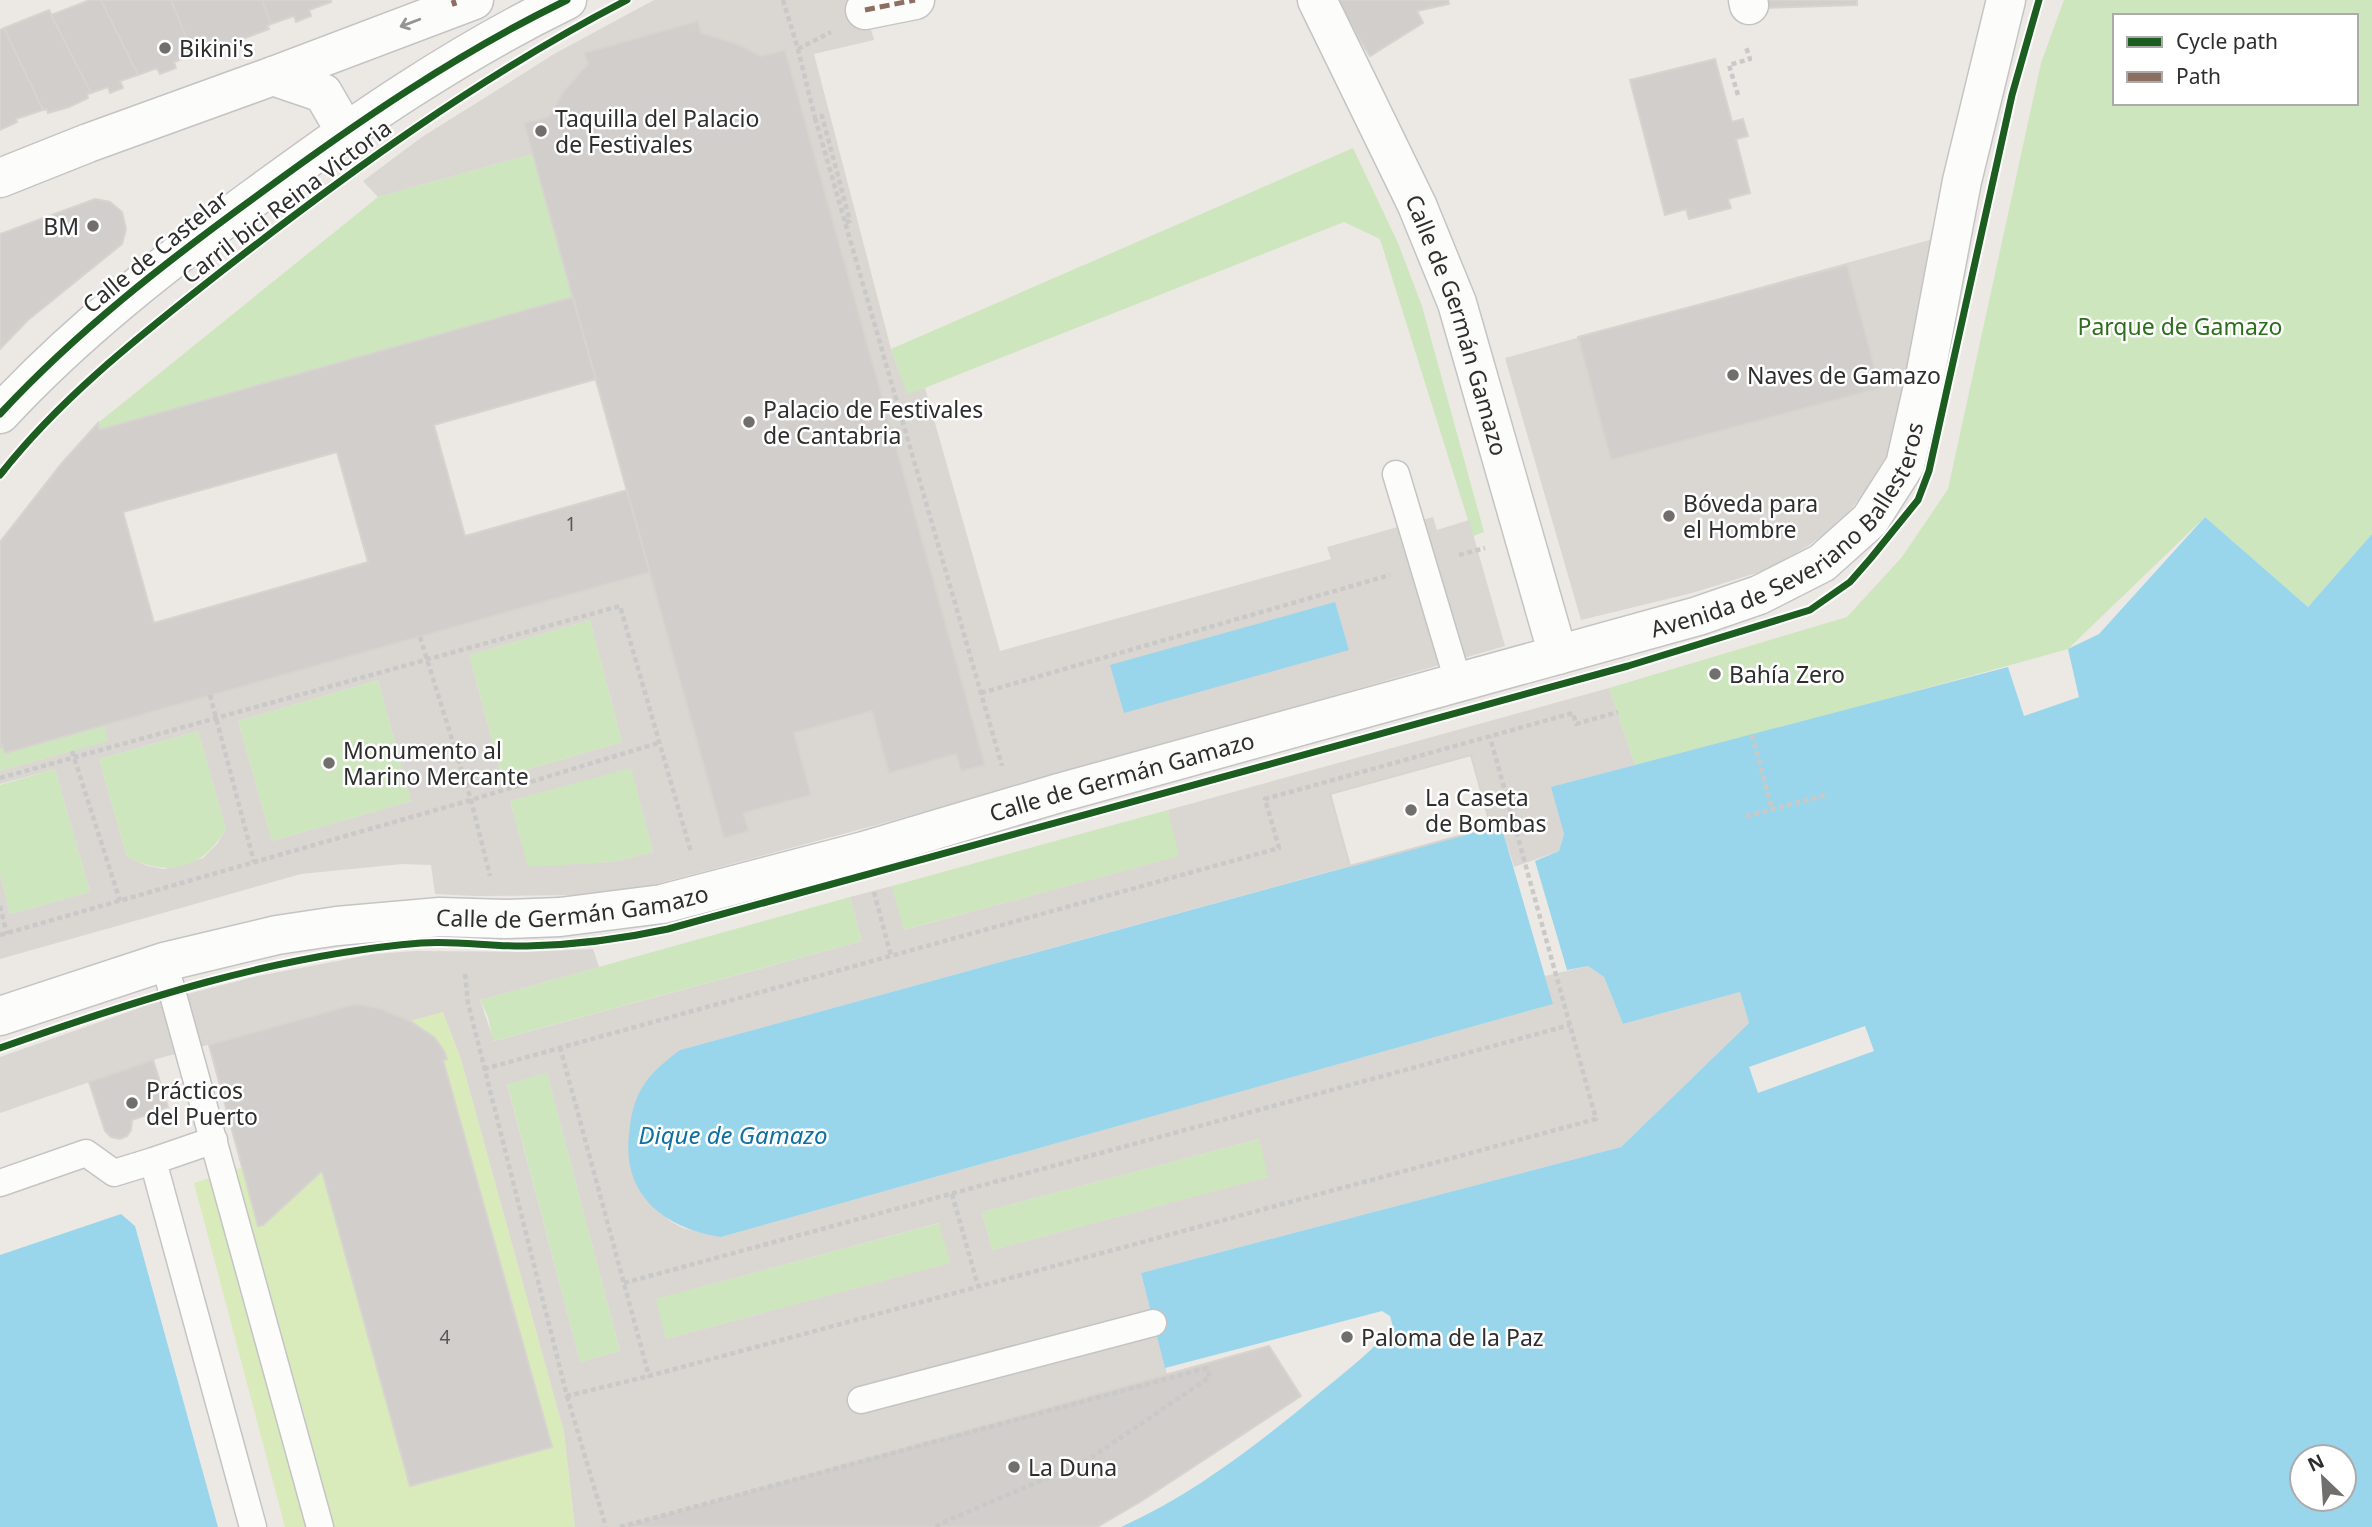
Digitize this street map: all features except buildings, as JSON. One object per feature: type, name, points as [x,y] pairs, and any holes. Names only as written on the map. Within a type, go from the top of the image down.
[{"type":"street","name":"Calle de Castelar","points":[[0,414],[40,371],[206,232],[345,131],[427,77],[510,28],[567,0]]},
{"type":"street","points":[[865,10],[915,0]]},
{"type":"street","name":"Calle de Germán Gamazo","points":[[0,1016],[164,962],[278,935],[337,926],[440,917],[560,917],[662,904],[864,852],[1014,807],[1558,655],[1457,303],[1432,238],[1317,0]]},
{"type":"street","name":"Avenida de Severiano Ballesteros","points":[[1558,655],[1698,617],[1759,595],[1822,563],[1870,520],[1905,465],[1924,382],[1962,181],[2006,0]]},
{"type":"street","points":[[0,178],[273,76],[460,2]]},
{"type":"street","points":[[273,76],[323,93],[345,131]]},
{"type":"lane","points":[[1396,474],[1458,681]]},
{"type":"lane","points":[[164,962],[320,1527]]},
{"type":"lane","points":[[0,1183],[86,1153],[114,1173],[214,1140]]},
{"type":"lane","points":[[153,1161],[253,1527]]},
{"type":"lane","points":[[861,1401],[1153,1323]]},
{"type":"path","points":[[783,0],[844,223],[1014,807]]},
{"type":"path","points":[[1738,95],[1729,65],[1750,59],[1738,16],[1748,3]]},
{"type":"path","points":[[981,693],[1523,537]]},
{"type":"path","points":[[0,778],[73,754],[427,661],[620,606],[694,863]]},
{"type":"path","points":[[420,637],[471,800],[490,876]]},
{"type":"path","points":[[210,695],[254,862]]},
{"type":"path","points":[[484,1069],[1279,848],[1265,799],[1573,713],[1576,724],[1618,712]]},
{"type":"path","points":[[1752,735],[1772,809]]},
{"type":"path","points":[[567,1396],[1596,1119],[1490,737]]},
{"type":"path","points":[[0,935],[471,800],[658,743]]},
{"type":"path","points":[[73,754],[120,901]]},
{"type":"path","points":[[1746,816],[1826,795]]},
{"type":"path","points":[[873,886],[891,956]]},
{"type":"path","points":[[0,906],[7,933]]},
{"type":"path","points":[[465,974],[468,1003],[567,1396],[606,1527]]},
{"type":"path","points":[[624,1283],[1570,1025]]},
{"type":"path","points":[[561,1048],[649,1376]]},
{"type":"path","points":[[952,1194],[978,1286]]},
{"type":"path","points":[[620,1527],[1207,1368],[1210,1377],[1086,1461],[933,1527]]},
{"type":"green space","name":"Parque de Gamazo","points":[[2064,0],[2372,0],[2372,534],[2308,607],[2205,517],[2068,649],[1635,765],[1609,688],[1847,617],[1902,557],[1948,489],[2041,63]]},
{"type":"green space","points":[[1353,148],[1398,243],[1422,306],[1484,532],[1473,536],[1380,239],[1344,222],[907,395],[891,349]]},
{"type":"green space","points":[[532,154],[573,297],[99,430],[98,423],[378,197]]},
{"type":"green space","points":[[590,620],[622,742],[502,777],[469,655]]},
{"type":"green space","points":[[378,680],[411,801],[272,841],[238,721]]},
{"type":"green space","points":[[104,725],[109,741],[0,771],[2,745],[5,753]]},
{"type":"green space","points":[[198,731],[226,829],[206,854],[183,866],[157,867],[127,857],[99,759]]},
{"type":"green space","points":[[631,767],[653,852],[613,862],[528,868],[510,801]]},
{"type":"green space","points":[[55,769],[90,892],[10,914],[0,874],[0,785]]},
{"type":"green space","points":[[1168,810],[1180,856],[903,930],[892,886]]},
{"type":"green space","points":[[850,897],[862,941],[493,1041],[488,1017],[480,1000]]},
{"type":"green space","points":[[356,1004],[378,1008],[410,1021],[443,1012],[461,1059],[564,1432],[575,1527],[285,1527],[194,1183],[243,1167],[209,1045]]},
{"type":"green space","points":[[547,1073],[620,1351],[580,1362],[507,1083]]},
{"type":"green space","points":[[1259,1139],[1269,1177],[992,1250],[982,1212]]},
{"type":"green space","points":[[940,1223],[951,1263],[666,1339],[655,1299]]},
{"type":"shaded area","points":[[654,0],[863,0],[874,40],[814,54],[891,349],[907,394],[925,388],[1000,651],[1331,559],[1327,547],[1433,517],[1437,530],[1469,520],[1505,646],[1036,782],[653,885],[580,895],[475,896],[435,894],[431,865],[402,864],[301,874],[0,959],[0,874],[10,914],[90,892],[55,769],[0,784],[0,771],[108,741],[104,725],[650,572],[748,831],[743,813],[811,795],[794,733],[872,711],[889,773],[956,754],[961,771],[985,765],[785,50],[761,56],[740,45],[701,33],[697,21],[585,53],[588,64],[564,91],[549,117],[524,123],[532,154],[378,197],[363,181],[422,137],[554,54]],"holes":[[[590,620],[622,742],[502,777],[469,655]],[[378,680],[411,801],[272,841],[238,721]],[[198,731],[226,829],[217,844],[203,858],[183,866],[163,869],[127,857],[99,759]],[[631,768],[653,852],[613,862],[528,867],[510,801]]]},
{"type":"shaded area","points":[[1933,239],[1894,443],[1849,512],[1833,528],[1808,546],[1766,570],[1692,593],[1581,620],[1505,358]]},
{"type":"shaded area","points":[[1609,688],[1635,765],[1552,787],[1564,834],[1559,851],[1514,867],[1501,825],[1491,827],[1470,755],[1331,793],[1350,866],[680,1050],[646,1199],[670,1221],[683,1228],[721,1237],[1552,1004],[1545,976],[1588,966],[1604,977],[1623,1024],[1740,992],[1749,1023],[1621,1147],[1141,1273],[1167,1374],[620,1527],[575,1527],[564,1432],[461,1059],[443,1012],[410,1021],[378,1008],[356,1004],[153,1060],[0,1113],[0,1057],[148,1005],[195,992],[258,976],[375,954],[593,949],[599,967],[480,1000],[494,1041],[862,941],[850,897],[892,886],[904,930],[1179,856],[1168,810]],"holes":[[[547,1073],[620,1351],[580,1362],[507,1084]],[[1259,1139],[1268,1177],[992,1250],[982,1212]],[[939,1223],[950,1263],[666,1339],[656,1299]]]},
{"type":"water","points":[[2205,517],[2308,607],[2372,534],[2372,1527],[1121,1527],[1173,1500],[1247,1450],[1347,1371],[1393,1327],[1390,1316],[1382,1311],[1165,1368],[1141,1273],[1621,1147],[1749,1023],[1740,992],[1623,1024],[1604,977],[1588,966],[1567,970],[1535,861],[1559,851],[1564,834],[1551,787],[2008,667],[2024,716],[2079,697],[2068,649],[2099,634]]},
{"type":"water","points":[[1335,602],[1349,650],[1124,713],[1110,665]]},
{"type":"water","name":"Dique de Gamazo","points":[[1501,825],[1553,1004],[721,1237],[701,1233],[665,1217],[640,1191],[633,1175],[629,1156],[629,1134],[636,1101],[652,1074],[680,1050]]},
{"type":"water","points":[[121,1214],[135,1226],[218,1527],[0,1527],[0,1255]]},
{"type":"pier","points":[[1865,1026],[1874,1051],[1758,1093],[1749,1067]]},
{"type":"marked path","points":[[453,0],[455,6]]},
{"type":"marked path","points":[[865,10],[915,0]]},
{"type":"cycle path","name":"Carril bici Reina Victoria","points":[[0,414],[29,383],[91,326],[190,245],[258,195],[408,90],[486,43],[567,0]]},
{"type":"cycle path","name":"Carril bici Reina Victoria","points":[[0,475],[75,393],[160,320],[267,236],[416,127],[520,60],[627,0]]},
{"type":"cycle path","points":[[0,1048],[207,982],[313,958],[421,943],[514,946],[562,944],[616,939],[668,929],[1628,666],[1810,610],[1850,582],[1871,558],[1918,500],[1929,471],[2012,95],[2039,0]]},
{"type":"place","name":"Bikini's","points":[[165,48]]},
{"type":"place","name":"Taquilla del Palacio de Festivales","points":[[541,131]]},
{"type":"place","name":"BM","points":[[93,226]]},
{"type":"place","name":"Naves de Gamazo","points":[[1733,375]]},
{"type":"place","name":"Palacio de Festivales de Cantabria","points":[[749,422]]},
{"type":"place","name":"Bóveda para el Hombre","points":[[1669,516]]},
{"type":"place","name":"Bahía Zero","points":[[1715,674]]},
{"type":"place","name":"Monumento al Marino Mercante","points":[[329,763]]},
{"type":"place","name":"La Caseta de Bombas","points":[[1411,810]]},
{"type":"place","name":"Prácticos del Puerto","points":[[132,1103]]},
{"type":"place","name":"Paloma de la Paz","points":[[1347,1337]]},
{"type":"place","name":"La Duna","points":[[1014,1467]]}]
